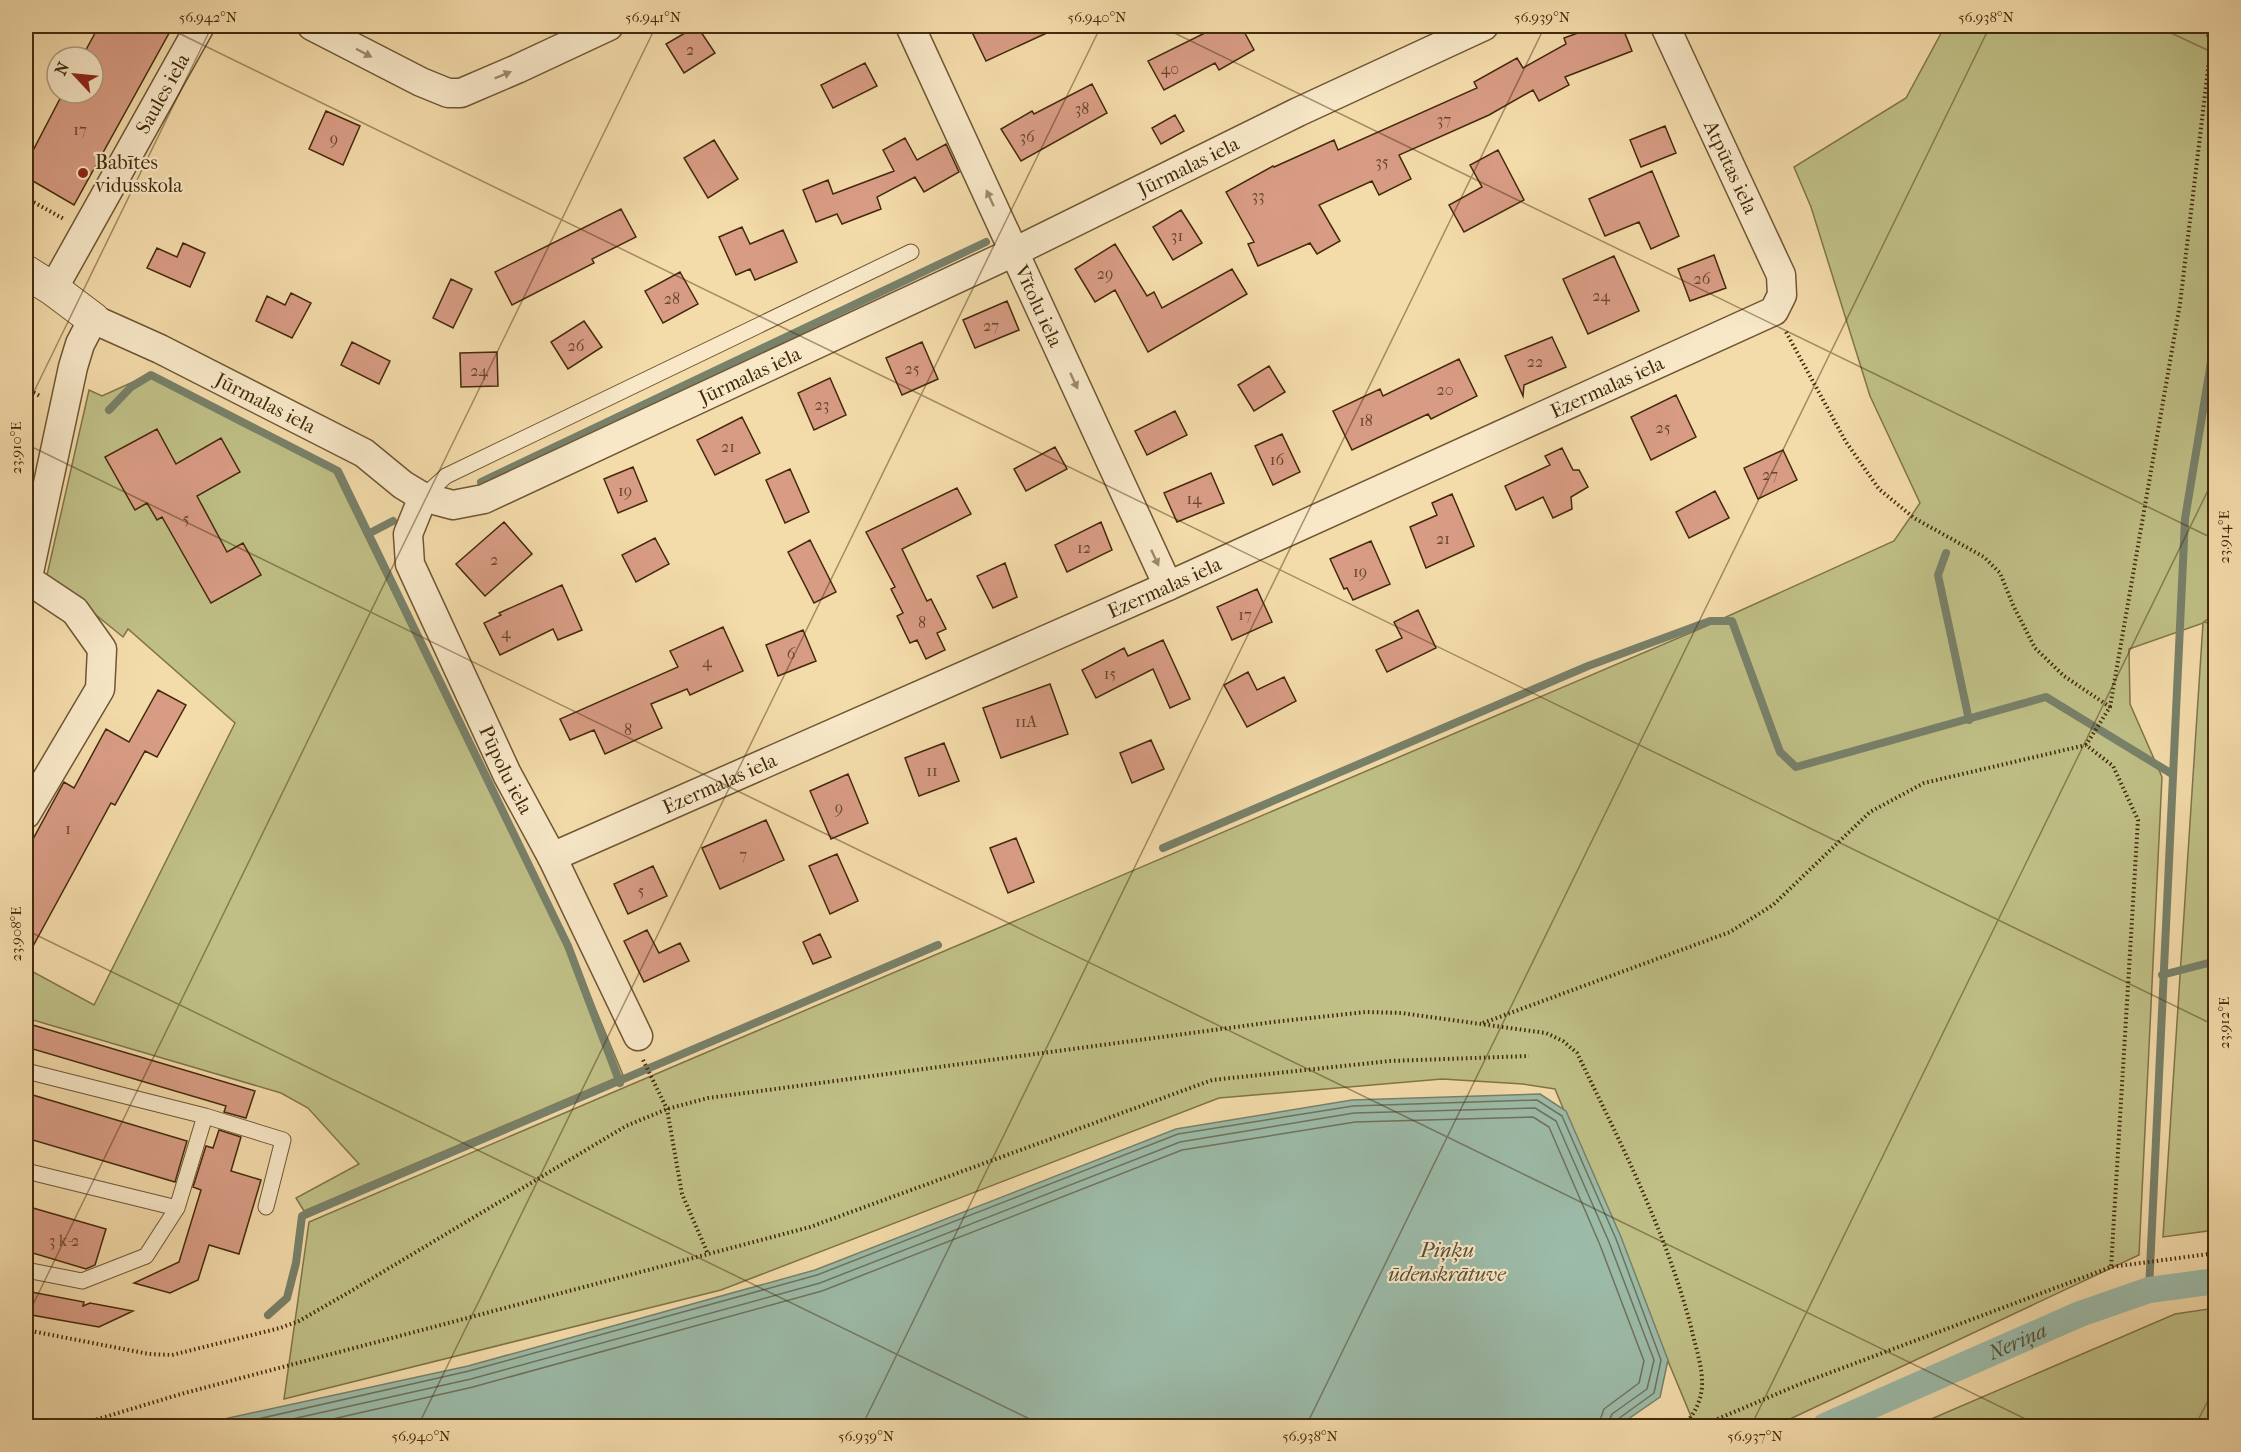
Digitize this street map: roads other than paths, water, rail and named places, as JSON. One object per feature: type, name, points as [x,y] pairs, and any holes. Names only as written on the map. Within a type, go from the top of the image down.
[{"type":"street","name":"Saules iela","points":[[53,288],[200,26]]},
{"type":"street","points":[[312,26],[421,82],[448,93],[461,93],[609,26]]},
{"type":"street","name":"Vītolu iela","points":[[910,26],[1168,586]]},
{"type":"street","name":"Jūrmalas iela","points":[[26,272],[53,288],[93,319],[160,349],[364,453],[403,485],[423,497],[453,505],[484,499],[1014,252],[1298,112],[1484,26]]},
{"type":"street","name":"Atpūtas iela","points":[[1665,26],[1781,275],[1782,296],[1774,310]]},
{"type":"street","name":"Ezermalas iela","points":[[552,857],[1168,586],[1774,310]]},
{"type":"street","points":[[26,814],[100,689],[102,649],[75,610],[26,582],[73,367],[93,319]]},
{"type":"street","name":"Pūpolu iela","points":[[423,497],[408,534],[410,564],[507,774],[552,857],[640,1046]]},
{"type":"lane","points":[[423,497],[446,476],[911,252]]},
{"type":"lane","points":[[26,1071],[205,1116],[283,1140],[266,1207]]},
{"type":"lane","points":[[26,1270],[82,1281],[146,1256],[177,1208],[205,1116]]},
{"type":"lane","points":[[26,1171],[177,1208]]},
{"type":"water","name":"Piņķu ūdenskrātuve","points":[[1540,1094],[1566,1111],[1621,1237],[1668,1360],[1660,1397],[1618,1426],[192,1426],[468,1366],[815,1270],[1176,1129],[1352,1100]]},
{"type":"waterway","points":[[481,482],[986,242]]},
{"type":"waterway","points":[[2149,1290],[2185,519],[2216,332]]},
{"type":"waterway","points":[[109,410],[131,387],[151,375],[338,471],[568,946],[620,1083]]},
{"type":"waterway","points":[[368,534],[393,521]]},
{"type":"waterway","points":[[1946,553],[1938,575],[1969,720]]},
{"type":"waterway","points":[[1163,848],[1588,666],[1710,621],[1732,621],[1780,752],[1796,767],[2046,697],[2172,774]]},
{"type":"waterway","points":[[268,1315],[287,1298],[296,1263],[302,1216],[938,945]]},
{"type":"waterway","points":[[2162,975],[2216,961]]},
{"type":"waterway","name":"Neriņa","points":[[1825,1426],[2080,1314],[2149,1290],[2216,1281]]},
{"type":"place","name":"Babītes vidusskola","points":[[83,173]]}]
